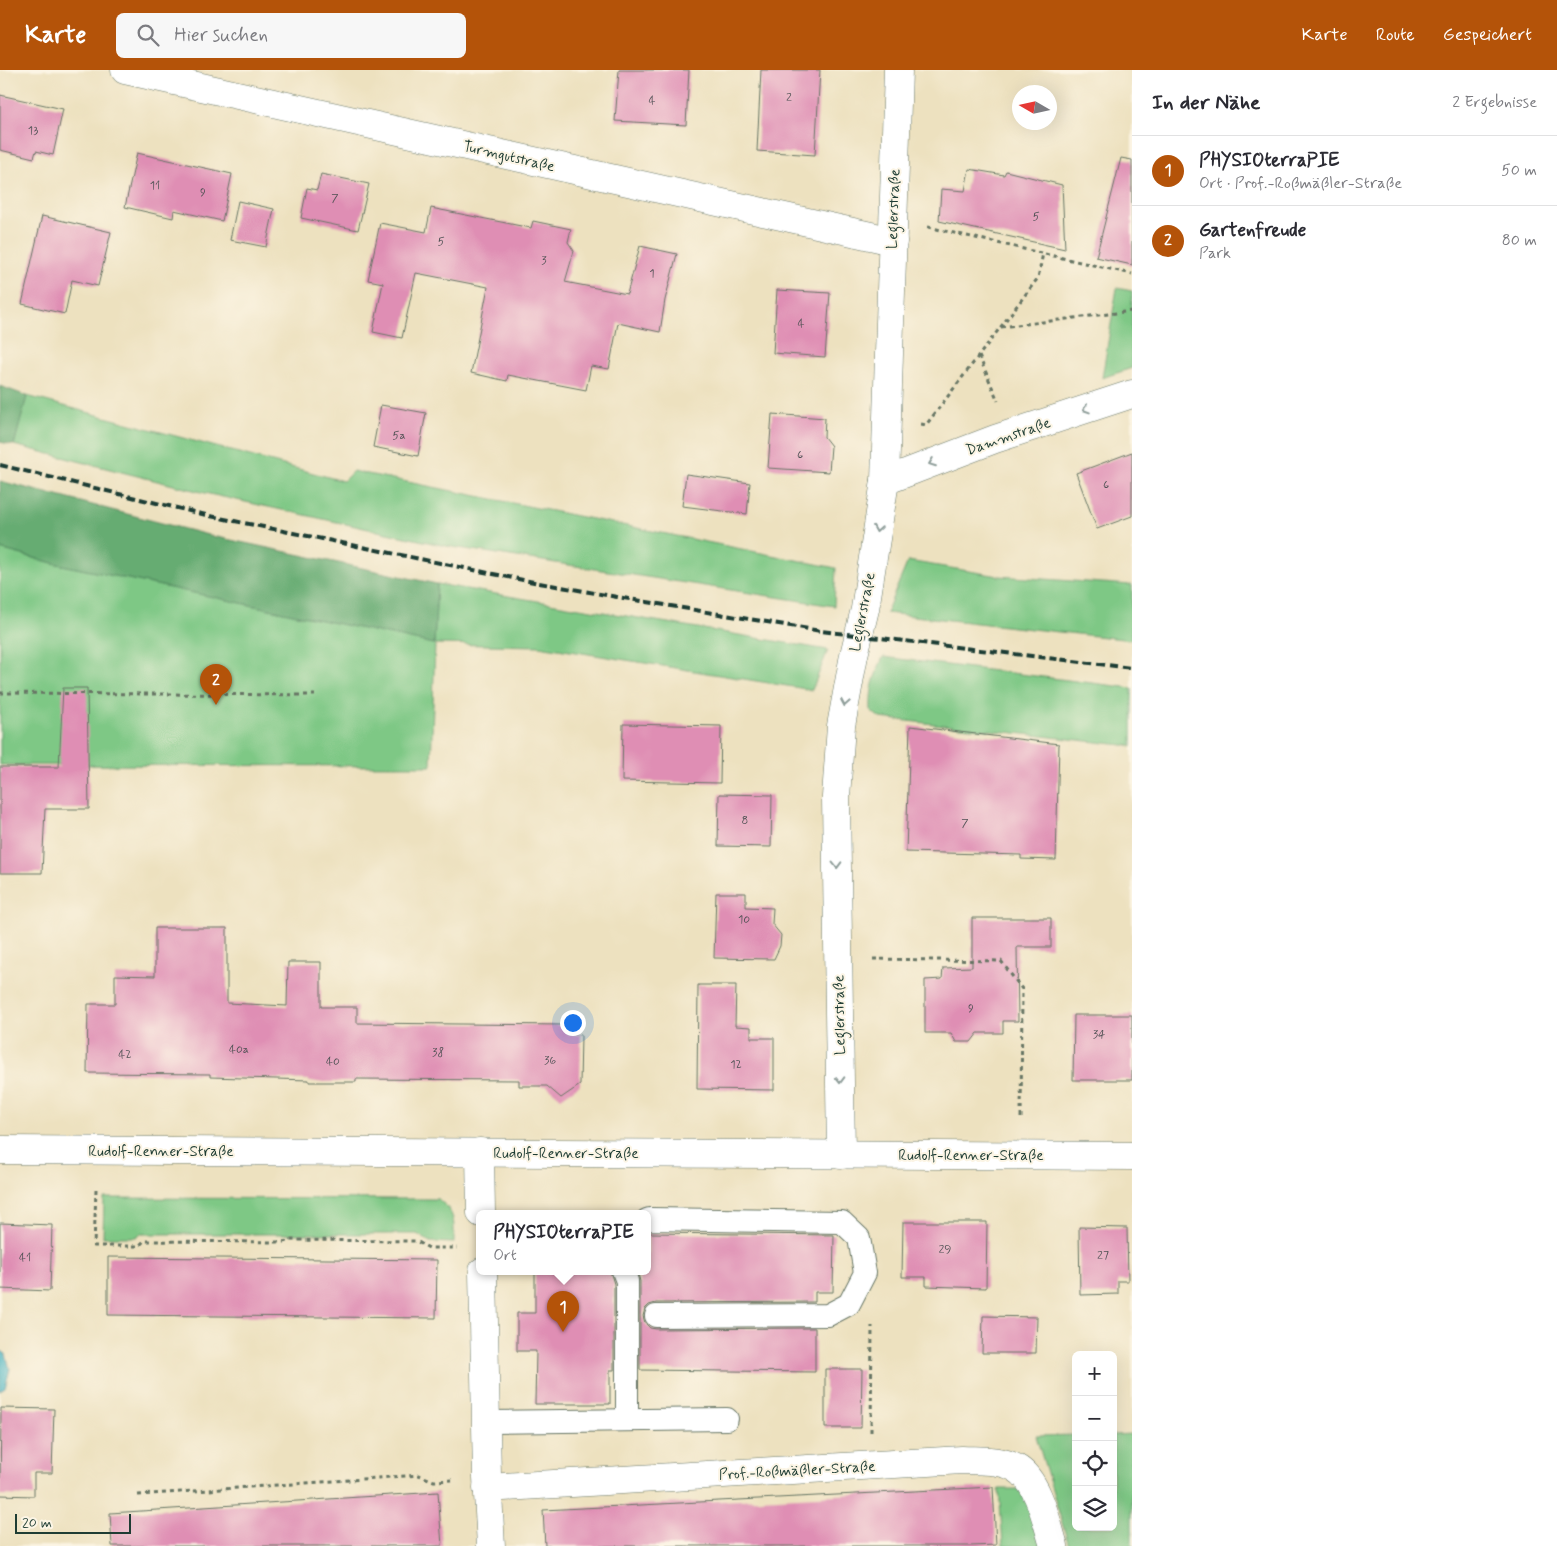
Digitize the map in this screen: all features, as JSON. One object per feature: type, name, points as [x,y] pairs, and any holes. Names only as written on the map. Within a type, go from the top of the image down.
[{"type":"street","name":"Turmgutstraße","points":[[125,70],[893,230]]},
{"type":"street","name":"Leglerstraße","points":[[841,1155],[836,798],[841,726],[854,655],[865,609],[885,481],[898,70]]},
{"type":"street","name":"Dammstraße","points":[[885,481],[1011,434],[1132,394]]},
{"type":"street","name":"Rudolf-Renner-Straße","points":[[0,1150],[1132,1156]]},
{"type":"street","points":[[480,1152],[481,1210]]},
{"type":"street","points":[[483,1275],[487,1482],[491,1546]]},
{"type":"street","name":"Prof.-Roßmäßler-Straße","points":[[487,1482],[962,1460],[993,1461],[1016,1468],[1036,1489],[1054,1546]]},
{"type":"lane","points":[[651,1219],[842,1222],[859,1238],[865,1273],[849,1304],[828,1315],[656,1316]]},
{"type":"lane","points":[[625,1275],[627,1281],[627,1420]]},
{"type":"lane","points":[[486,1422],[727,1419]]},
{"type":"path","points":[[893,230],[1044,253],[1132,274]]},
{"type":"path","points":[[886,416],[926,425],[1038,278],[1044,253]]},
{"type":"path","points":[[1000,327],[1132,311]]},
{"type":"path","points":[[979,356],[1011,434]]},
{"type":"path","points":[[0,693],[315,695]]},
{"type":"path","points":[[838,959],[1001,960],[1022,989],[1021,1120]]},
{"type":"path","points":[[96,1189],[94,1246],[139,1246],[144,1241],[284,1242],[289,1240],[308,1240],[416,1241],[429,1248],[462,1248]]},
{"type":"path","points":[[870,1465],[872,1322]]},
{"type":"path","points":[[138,1494],[419,1476],[434,1481],[487,1482]]},
{"type":"green space","points":[[1117,288],[1132,291],[1132,368],[1102,378]]},
{"type":"green space","points":[[0,386],[27,396],[14,445],[0,442]]},
{"type":"green space","points":[[27,396],[343,481],[353,471],[836,568],[834,606],[446,546],[209,494],[14,445]]},
{"type":"green space","points":[[0,481],[212,536],[437,584],[434,644],[53,563],[0,549]]},
{"type":"green space","points":[[0,549],[53,563],[434,644],[437,584],[828,650],[812,690],[539,646],[435,644],[431,766],[0,765]]},
{"type":"green space","points":[[908,561],[999,576],[1132,585],[1132,640],[886,613]]},
{"type":"green space","points":[[883,657],[1132,688],[1132,746],[880,718],[871,711],[871,695],[875,677]]},
{"type":"green space","points":[[104,1198],[438,1199],[448,1209],[453,1218],[454,1243],[430,1242],[417,1234],[140,1234],[136,1237],[103,1237]]},
{"type":"green space","points":[[1132,1434],[1132,1546],[1069,1546],[1036,1436],[1072,1435],[1072,1531],[1117,1531],[1117,1435]]},
{"type":"green space","points":[[999,1489],[1029,1489],[1045,1546],[1003,1546]]},
{"type":"water","points":[[0,1350],[6,1354],[10,1369],[5,1388],[0,1391]]},
{"type":"building","points":[[619,70],[689,70],[686,125],[615,121]]},
{"type":"building","points":[[761,70],[820,70],[815,155],[757,151]]},
{"type":"building","points":[[0,95],[63,109],[53,155],[36,151],[34,158],[0,150]]},
{"type":"building","points":[[137,153],[232,174],[222,221],[174,210],[173,218],[125,207]]},
{"type":"building","points":[[1121,158],[1132,160],[1132,265],[1096,257]]},
{"type":"building","points":[[969,169],[1004,175],[1006,171],[1062,185],[1065,249],[939,221],[941,189],[965,191]]},
{"type":"building","points":[[321,174],[369,184],[358,230],[301,218],[307,188],[317,190]]},
{"type":"building","points":[[238,201],[274,209],[266,247],[230,240]]},
{"type":"building","points":[[431,208],[531,228],[533,221],[571,229],[568,242],[574,251],[565,282],[627,294],[640,246],[677,254],[665,300],[660,332],[618,323],[609,369],[591,366],[586,390],[508,375],[507,381],[471,373],[488,287],[416,273],[402,338],[373,332],[383,283],[368,280],[380,223],[426,232]]},
{"type":"building","points":[[42,216],[111,232],[98,286],[72,280],[65,314],[22,304]]},
{"type":"building","points":[[777,290],[830,293],[825,357],[773,353]]},
{"type":"building","points":[[381,405],[426,413],[418,456],[373,447]]},
{"type":"building","points":[[772,414],[825,418],[824,437],[831,446],[829,472],[768,468]]},
{"type":"building","points":[[1132,452],[1132,516],[1097,529],[1076,473]]},
{"type":"building","points":[[686,474],[750,483],[747,514],[682,506]]},
{"type":"building","points":[[63,688],[87,688],[89,809],[45,809],[42,873],[0,873],[0,767],[59,767]]},
{"type":"building","points":[[623,724],[721,726],[720,783],[622,781]]},
{"type":"building","points":[[910,726],[1059,744],[1056,860],[1021,859],[1021,855],[906,852]]},
{"type":"building","points":[[719,794],[772,795],[771,847],[718,846]]},
{"type":"building","points":[[716,893],[746,893],[746,907],[773,908],[772,924],[781,935],[780,946],[774,959],[714,958]]},
{"type":"building","points":[[972,918],[1051,918],[1051,947],[1017,947],[1018,1021],[1003,1021],[1003,1033],[978,1033],[971,1042],[956,1042],[951,1033],[925,1033],[925,980],[942,979],[943,968],[972,967]]},
{"type":"building","points":[[155,928],[227,928],[227,1003],[287,1006],[288,962],[321,962],[321,1007],[357,1007],[357,1023],[565,1025],[568,1034],[581,1035],[580,1085],[561,1098],[547,1086],[519,1086],[519,1080],[356,1079],[356,1082],[309,1082],[309,1080],[210,1077],[210,1074],[87,1073],[88,1004],[115,1004],[115,975],[155,976]]},
{"type":"building","points":[[698,985],[736,985],[735,1026],[751,1027],[751,1038],[774,1038],[774,1090],[697,1089]]},
{"type":"building","points":[[1074,1015],[1132,1015],[1132,1080],[1073,1080]]},
{"type":"building","points":[[903,1222],[987,1222],[986,1288],[926,1286],[926,1277],[902,1277]]},
{"type":"building","points":[[0,1223],[52,1225],[50,1291],[0,1289]]},
{"type":"building","points":[[1079,1227],[1127,1228],[1128,1281],[1118,1281],[1118,1294],[1080,1295]]},
{"type":"building","points":[[651,1233],[834,1235],[833,1292],[815,1292],[815,1302],[656,1303],[649,1305],[645,1309],[643,1316],[645,1323],[650,1328],[656,1329],[815,1328],[815,1372],[640,1370],[640,1281],[638,1275],[651,1275]]},
{"type":"building","points":[[108,1257],[437,1260],[436,1318],[108,1315]]},
{"type":"building","points":[[535,1275],[611,1275],[614,1284],[614,1370],[610,1370],[610,1404],[535,1404],[536,1351],[517,1351],[517,1313],[535,1313]]},
{"type":"building","points":[[983,1316],[1037,1317],[1036,1353],[982,1353]]},
{"type":"building","points":[[825,1369],[862,1369],[861,1428],[825,1428]]},
{"type":"building","points":[[1,1408],[54,1409],[52,1473],[34,1473],[34,1496],[0,1495]]},
{"type":"building","points":[[993,1487],[996,1545],[545,1546],[543,1510]]},
{"type":"building","points":[[438,1492],[442,1546],[112,1546],[110,1513]]},
{"type":"railway","points":[[0,465],[210,516],[523,580],[617,597],[821,631],[1132,668]]},
{"type":"place","name":"Gartenfreude","points":[[216,705]]},
{"type":"place","name":"PHYSIOterraPIE","points":[[563,1332]]}]
